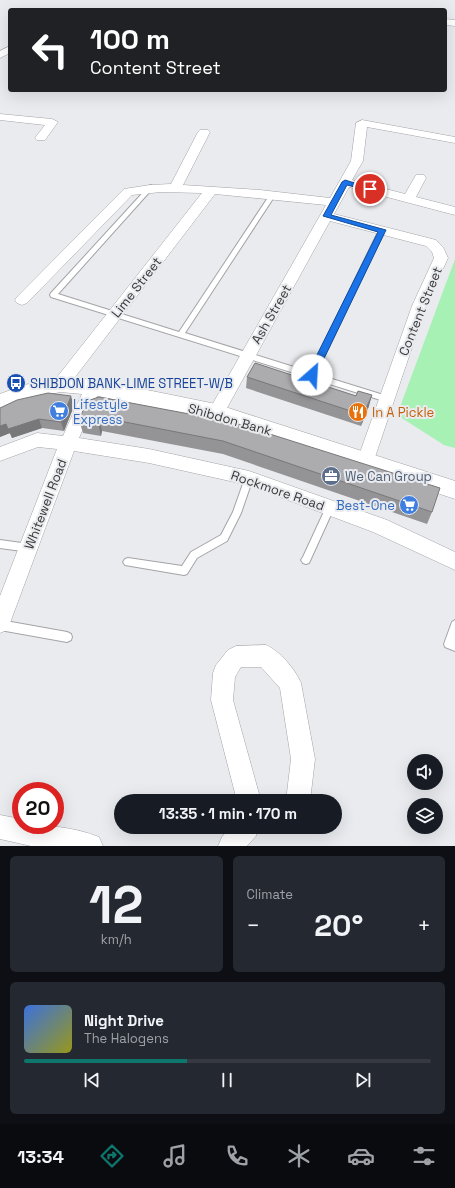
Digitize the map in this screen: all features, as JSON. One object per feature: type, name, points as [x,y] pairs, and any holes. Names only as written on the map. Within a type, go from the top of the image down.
[{"type":"street","points":[[0,117],[52,122],[41,138]]},
{"type":"street","name":"Ash Street","points":[[216,412],[357,161],[362,123],[455,140]]},
{"type":"street","points":[[176,187],[204,132]]},
{"type":"street","points":[[409,199],[420,178]]},
{"type":"street","points":[[345,182],[454,211]]},
{"type":"street","points":[[22,300],[128,192],[151,187],[176,187],[273,194],[334,202]]},
{"type":"street","name":"Lime Street","points":[[60,385],[211,190]]},
{"type":"street","name":"Content Street","points":[[327,216],[431,243],[438,250],[441,258],[419,306],[366,461]]},
{"type":"street","name":"Shibdon Bank","points":[[0,402],[24,393],[60,385],[93,387],[216,412],[455,490]]},
{"type":"street","name":"Whitewell Road","points":[[0,624],[68,443],[93,387]]},
{"type":"street","name":"Rockmore Road","points":[[0,454],[37,440],[68,443],[149,456],[249,478],[380,526],[455,561]]},
{"type":"street","points":[[247,794],[222,700],[224,673],[236,657],[266,656],[290,683],[303,759],[299,794]]},
{"type":"street","points":[[0,827],[90,846]]},
{"type":"street","points":[[231,846],[241,834]]},
{"type":"lane","points":[[151,187],[53,295],[387,399]]},
{"type":"lane","points":[[180,335],[273,194]]},
{"type":"lane","points":[[312,375],[382,230]]},
{"type":"lane","points":[[128,562],[184,571],[194,554],[224,538],[237,513],[249,478]]},
{"type":"lane","points":[[306,560],[330,508]]},
{"type":"lane","points":[[0,544],[29,548]]},
{"type":"lane","points":[[0,624],[67,637]]},
{"type":"lane","points":[[455,625],[449,644],[455,646]]},
{"type":"green space","points":[[455,259],[455,448],[444,445],[397,415]]},
{"type":"building","points":[[255,363],[356,396],[358,391],[372,395],[363,415],[247,377]]},
{"type":"building","points":[[48,393],[71,396],[61,422],[39,419],[8,429],[6,424],[0,426],[0,408],[17,400]]},
{"type":"building","points":[[99,397],[232,422],[440,488],[432,512],[223,441],[99,417],[98,423],[79,420],[87,401]]},
{"type":"place","name":"SHIBDON BANK-LIME STREET-W/B","points":[[16,383]]},
{"type":"place","name":"Lifestyle Express","points":[[59,411]]},
{"type":"place","name":"In A Pickle","points":[[358,412]]},
{"type":"place","name":"We Can Group","points":[[331,476]]},
{"type":"place","name":"Best-One","points":[[409,505]]},
{"type":"route","points":[[312,375],[382,230],[327,216],[345,182],[370,189]]}]
